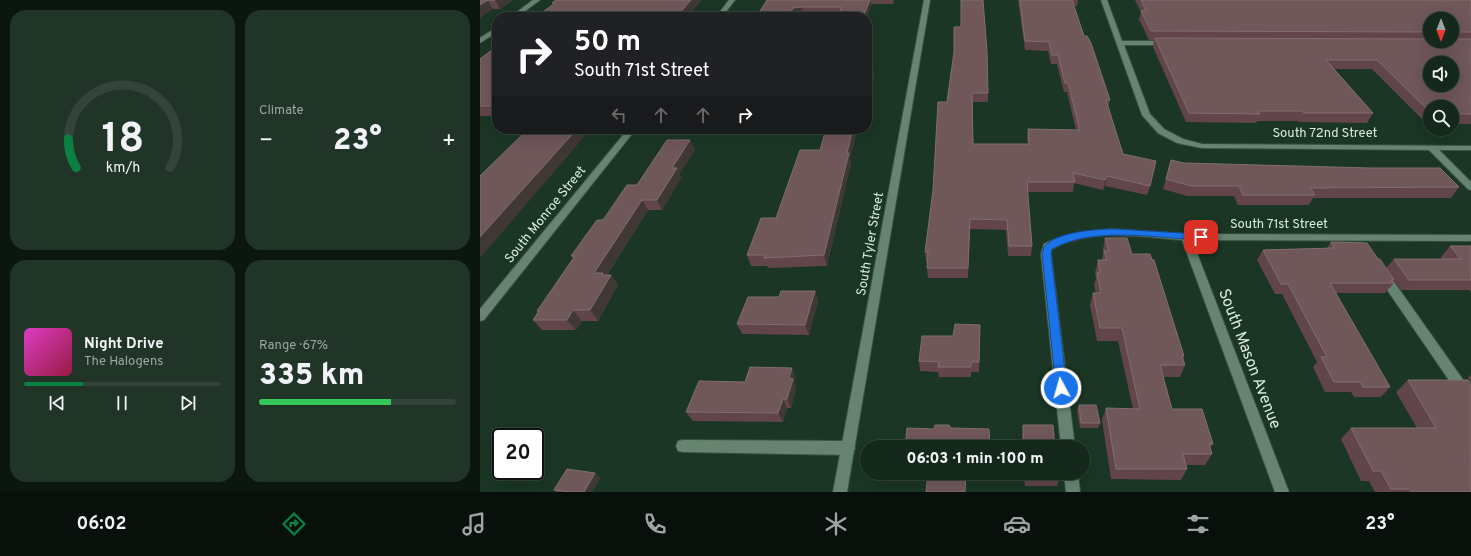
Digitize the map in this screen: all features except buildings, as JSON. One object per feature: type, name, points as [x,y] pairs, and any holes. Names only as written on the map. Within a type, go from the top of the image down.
[{"type":"street","points":[[521,12],[537,0]]},
{"type":"street","points":[[723,12],[732,0]]},
{"type":"street","name":"South Tyler Street","points":[[840,492],[927,0]]},
{"type":"street","points":[[1104,0],[1120,42],[1176,43]]},
{"type":"street","points":[[480,41],[492,33]]},
{"type":"street","name":"South 72nd Street","points":[[1120,42],[1146,115],[1161,131],[1180,141],[1202,146],[1471,148]]},
{"type":"street","name":"South Monroe Street","points":[[480,317],[628,134]]},
{"type":"street","points":[[1432,148],[1471,187]]},
{"type":"street","name":"South 71st Street","points":[[1067,440],[1046,254],[1048,247],[1059,241],[1090,233],[1114,232],[1186,237],[1471,238]]},
{"type":"street","name":"South Mason Avenue","points":[[1186,237],[1282,492]]},
{"type":"street","points":[[1357,238],[1366,251]]},
{"type":"street","points":[[1375,264],[1471,402]]},
{"type":"street","points":[[683,446],[848,448]]},
{"type":"street","points":[[1072,480],[1073,492]]},
{"type":"route","points":[[1061,388],[1046,254],[1048,247],[1059,241],[1090,233],[1114,232],[1201,237]]}]
